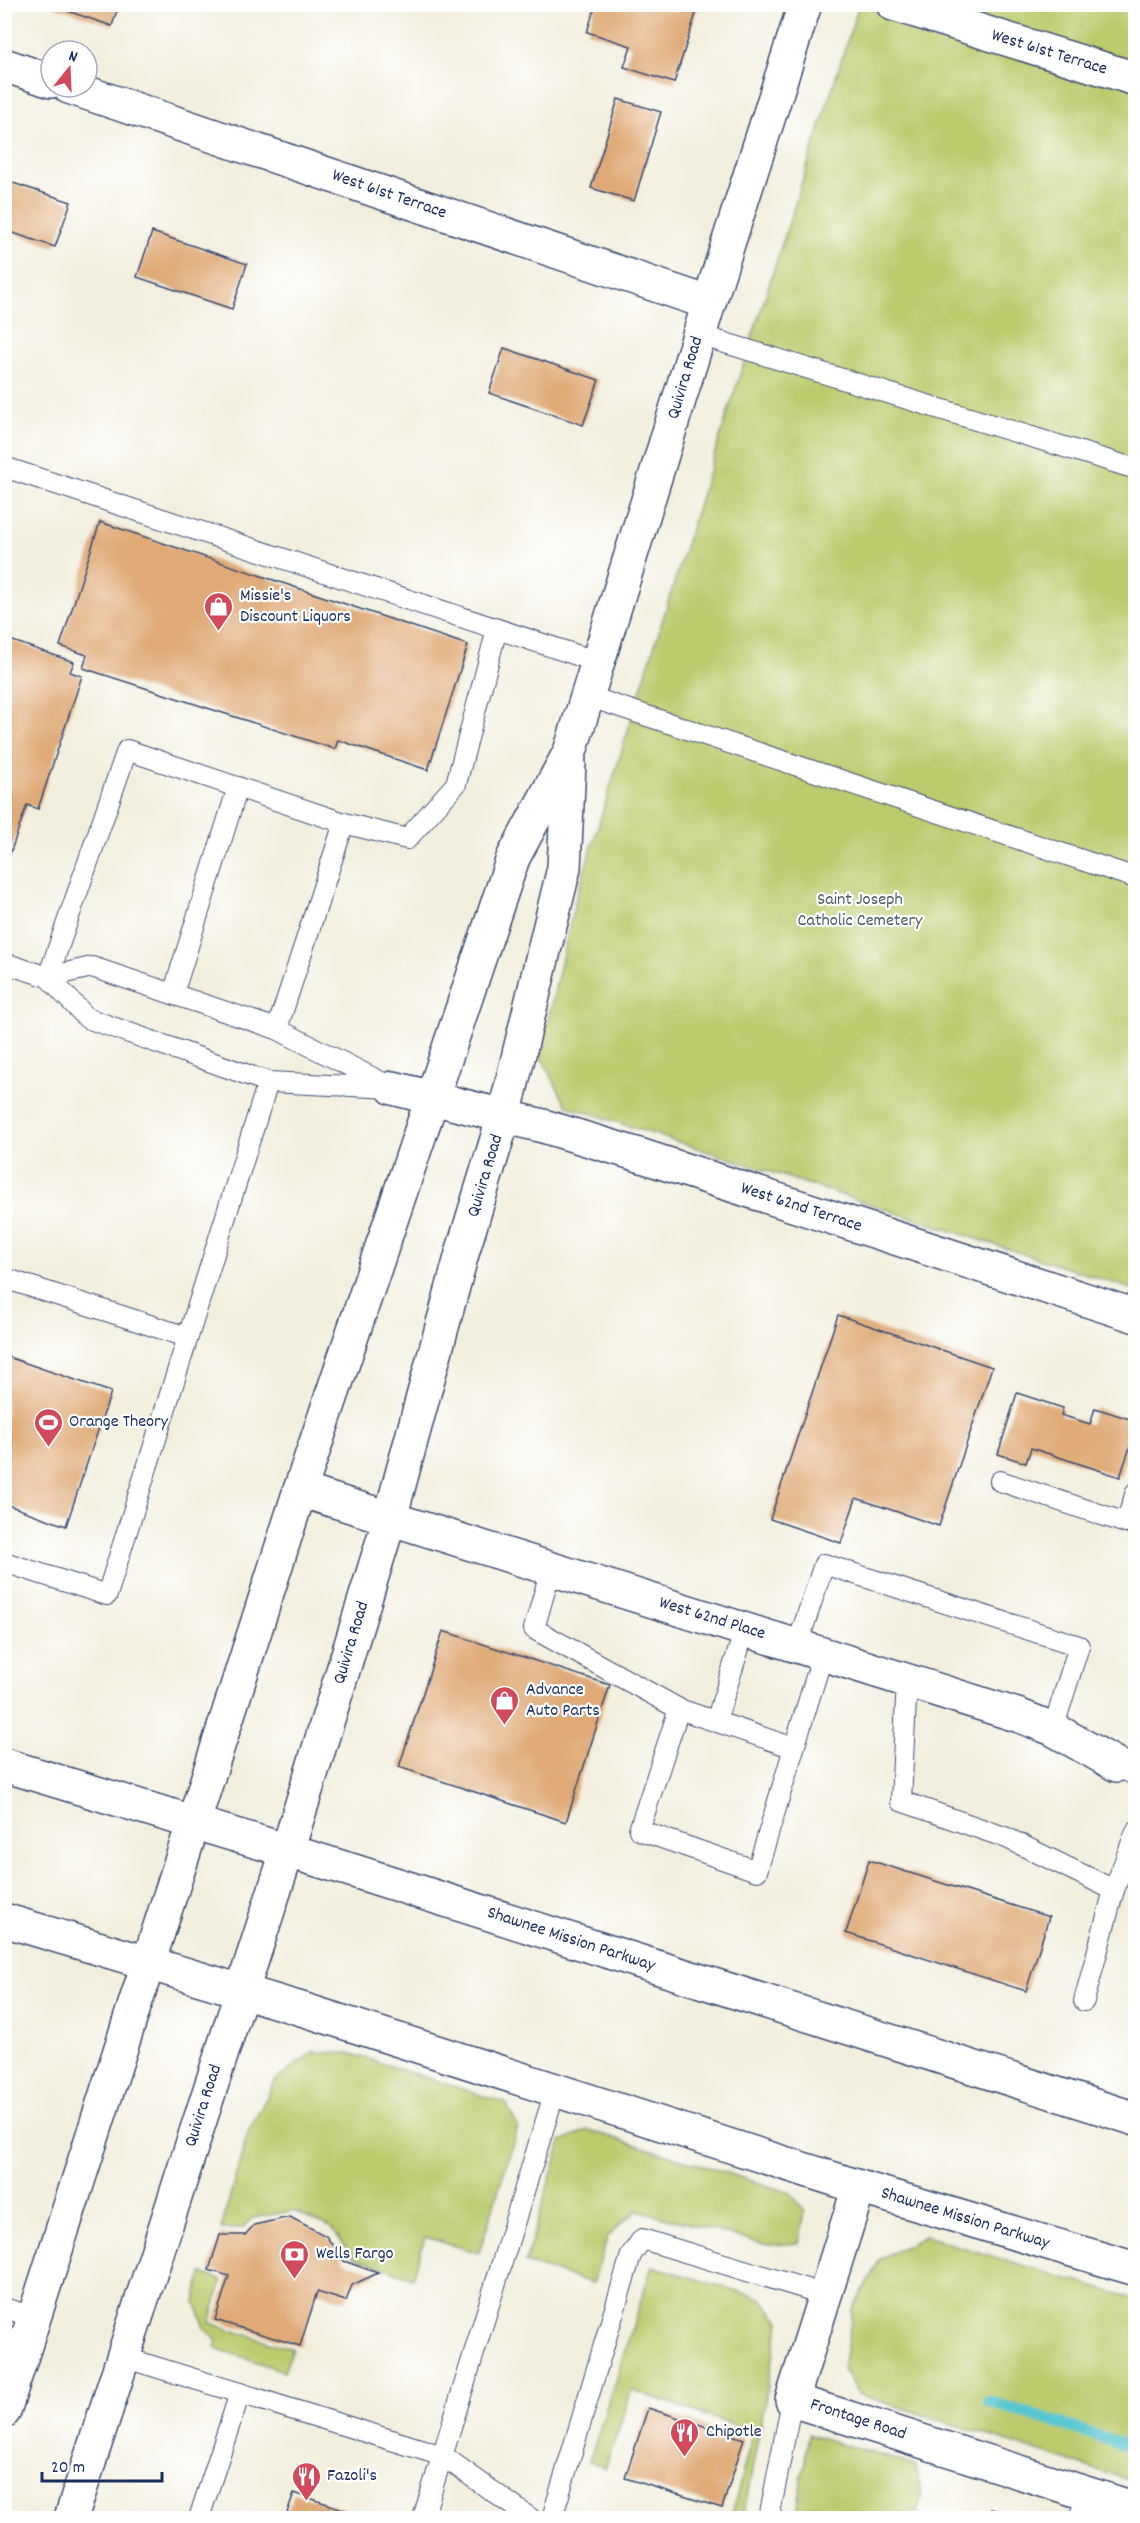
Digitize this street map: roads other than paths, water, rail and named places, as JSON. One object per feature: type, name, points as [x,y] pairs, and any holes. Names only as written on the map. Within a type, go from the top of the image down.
[{"type":"main road","name":"Quivira Road","points":[[4,2411],[20,2312],[149,1964],[300,1490],[434,1099],[513,858],[570,752],[709,303],[805,4]]},
{"type":"main road","name":"West 61st Terrace","points":[[893,4],[1136,79]]},
{"type":"main road","points":[[4,65],[39,77]]},
{"type":"main road","name":"West 61st Terrace","points":[[99,97],[709,303]]},
{"type":"main road","name":"Quivira Road","points":[[70,2518],[287,1852],[390,1518],[463,1250],[504,1116],[564,868],[570,752]]},
{"type":"main road","name":"West 62nd Terrace","points":[[393,1088],[504,1116],[636,1154],[1136,1316]]},
{"type":"main road","name":"West 62nd Place","points":[[300,1490],[1020,1716],[1053,1729],[1126,1770]]},
{"type":"main road","name":"Shawnee Mission Parkway","points":[[4,1765],[1136,2119]]},
{"type":"main road","name":"Shawnee Mission Parkway","points":[[4,1920],[241,1991],[859,2187],[1136,2270]]},
{"type":"main road","name":"Frontage Road","points":[[859,2187],[792,2400],[1083,2507],[1136,2509]]},
{"type":"lane","points":[[699,335],[1136,469]]},
{"type":"lane","points":[[4,467],[598,662]]},
{"type":"lane","points":[[48,977],[127,750],[344,823],[407,839],[456,784],[497,629]]},
{"type":"lane","points":[[587,696],[1136,878]]},
{"type":"lane","points":[[173,994],[238,787]]},
{"type":"lane","points":[[277,1029],[344,823]]},
{"type":"lane","points":[[4,963],[48,977],[87,1018],[268,1082],[393,1088]]},
{"type":"lane","points":[[48,977],[92,967],[277,1029],[393,1088]]},
{"type":"lane","points":[[4,1562],[107,1595],[268,1082]]},
{"type":"lane","points":[[4,1278],[187,1337]]},
{"type":"lane","points":[[1000,1481],[1126,1523],[1136,1492]]},
{"type":"lane","points":[[679,1709],[639,1830],[757,1871],[794,1748],[824,1564],[1079,1646],[1053,1729]]},
{"type":"lane","points":[[551,1569],[534,1629],[679,1709],[794,1748]]},
{"type":"lane","points":[[716,1721],[745,1629]]},
{"type":"lane","points":[[906,1680],[901,1801],[1007,1838],[1114,1890]]},
{"type":"lane","points":[[1084,2001],[1114,1890],[1136,1831]]},
{"type":"lane","points":[[423,2518],[555,2091]]},
{"type":"lane","points":[[552,2518],[631,2255],[642,2239],[826,2295]]},
{"type":"lane","points":[[123,2357],[443,2456],[530,2518]]},
{"type":"lane","points":[[199,2518],[240,2393]]},
{"type":"lane","points":[[769,2518],[792,2400]]},
{"type":"waterway","points":[[988,2401],[1136,2448]]},
{"type":"place","name":"Missie's Discount Liquors","points":[[219,632]]},
{"type":"place","name":"Orange Theory","points":[[48,1448]]},
{"type":"place","name":"Advance Auto Parts","points":[[505,1726]]},
{"type":"place","name":"Wells Fargo","points":[[295,2280]]},
{"type":"place","name":"Chipotle","points":[[685,2458]]},
{"type":"place","name":"Fazoli's","points":[[306,2502]]},
{"type":"park label","name":"Saint Joseph Catholic Cemetery","points":[[860,910]]}]
